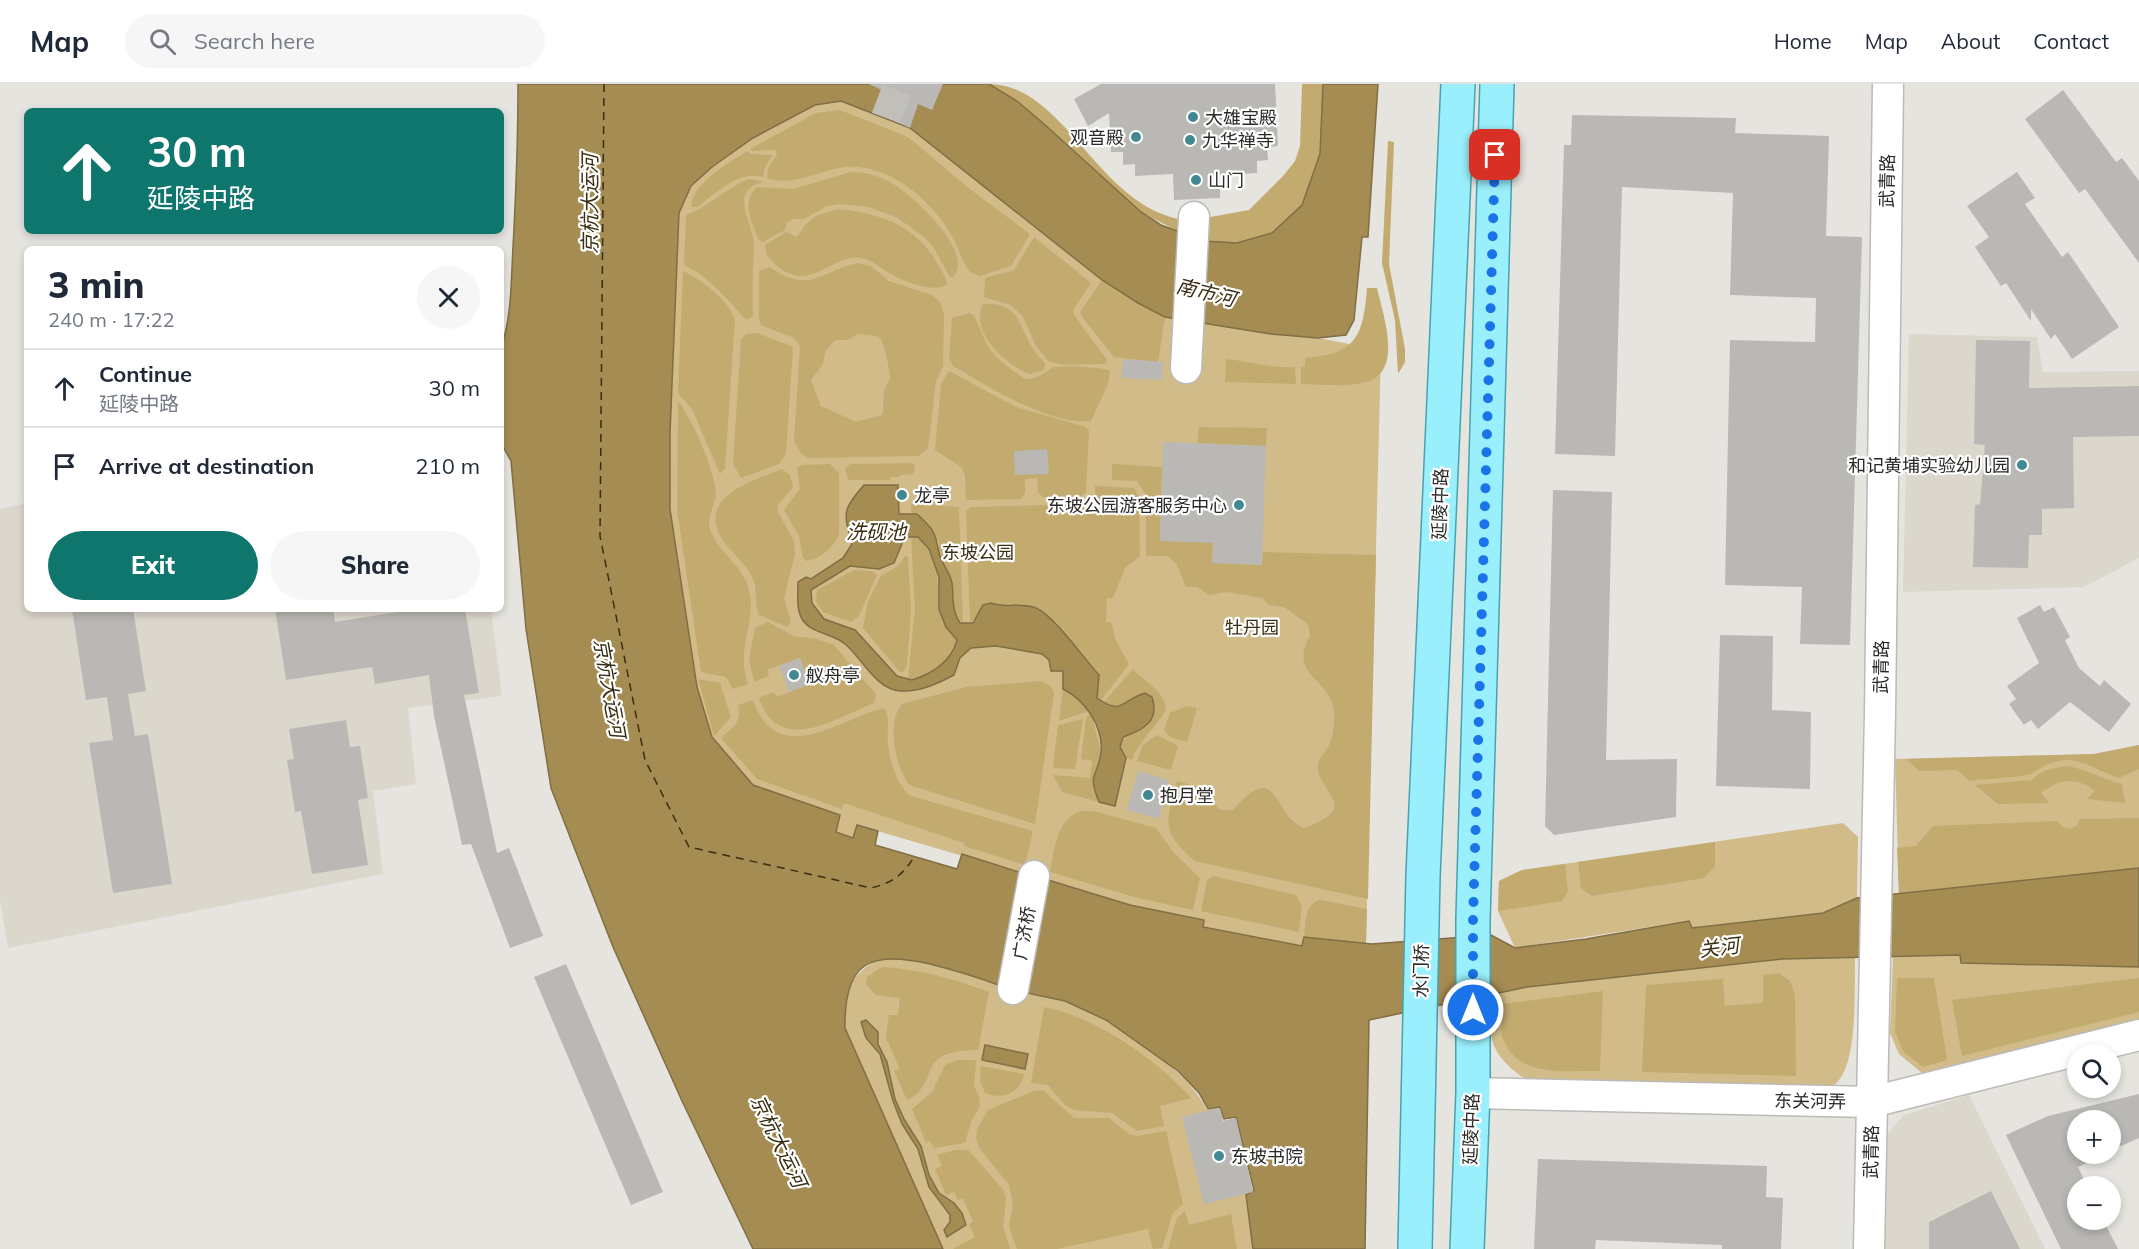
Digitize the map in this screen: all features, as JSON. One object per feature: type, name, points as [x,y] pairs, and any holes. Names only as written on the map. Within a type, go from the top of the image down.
[{"type":"main road","name":"延陵中路","points":[[1422,923],[1458,84]]},
{"type":"main road","name":"延陵中路","points":[[1467,1249],[1473,1093],[1473,919],[1497,84]]},
{"type":"main road","name":"水门桥","points":[[1415,1249],[1422,923]]},
{"type":"street","name":"武青路","points":[[1869,1249],[1888,84]]},
{"type":"street","points":[[1186,368],[1194,218]]},
{"type":"street","name":"广济桥","points":[[1013,989],[1034,876]]},
{"type":"street","name":"东关河弄","points":[[1473,1093],[1872,1102],[2139,1035]]},
{"type":"shaded area","name":"和记黄埔实验幼儿园","points":[[1909,334],[2037,337],[2043,372],[2139,371],[2139,558],[2084,587],[1903,592]]},
{"type":"shaded area","points":[[24,504],[24,612],[491,612],[502,696],[408,708],[416,784],[373,791],[383,874],[8,948],[0,900],[0,509]]},
{"type":"shaded area","points":[[1969,1095],[2045,1249],[1879,1249],[1882,1151],[1888,1133],[1904,1115]]},
{"type":"green space","points":[[989,84],[1016,89],[1040,104],[1129,194],[1155,211],[1185,220],[1183,234],[1141,212],[1017,101]]},
{"type":"green space","points":[[1302,84],[1323,84],[1320,154],[1302,205],[1272,233],[1238,243],[1204,241],[1205,218],[1249,210],[1295,161],[1300,146]]},
{"type":"green space","name":"东坡公园","points":[[841,101],[910,128],[1102,280],[1165,317],[1271,334],[1318,338],[1381,350],[1366,943],[1305,937],[1303,946],[1203,927],[1204,920],[1130,905],[857,825],[853,838],[836,832],[840,816],[753,785],[712,737],[697,687],[670,509],[670,433],[679,213],[691,186],[712,167],[753,138],[815,105]]},
{"type":"green space","points":[[840,110],[908,137],[971,190],[1030,234],[1011,266],[980,276],[970,272],[952,236],[928,205],[902,183],[872,169],[839,168],[785,181],[767,178],[768,168],[777,154],[775,150],[753,151],[750,149],[816,113]]},
{"type":"green space","points":[[1388,141],[1394,142],[1389,264],[1405,349],[1405,362],[1398,374],[1395,320],[1382,263]]},
{"type":"green space","points":[[747,151],[751,154],[773,155],[765,167],[763,177],[745,177],[736,180],[698,207],[691,207],[698,190],[713,174]]},
{"type":"green space","points":[[851,172],[870,174],[888,181],[911,197],[924,210],[937,224],[956,253],[958,266],[953,277],[950,277],[934,248],[924,237],[898,218],[869,207],[839,204],[827,206],[804,219],[793,219],[787,223],[785,230],[763,242],[759,240],[748,206],[749,199],[757,187],[793,189]]},
{"type":"green space","points":[[749,179],[765,182],[753,186],[747,191],[744,199],[754,245],[753,316],[746,320],[710,282],[684,265],[686,215]]},
{"type":"green space","points":[[838,209],[882,218],[907,230],[928,250],[946,278],[947,284],[935,288],[911,283],[862,258],[850,258],[805,276],[793,275],[780,268],[766,254],[765,245],[786,232],[797,237],[806,224],[816,216]]},
{"type":"green space","points":[[1034,237],[1091,283],[1074,309],[1074,315],[1107,360],[1105,364],[1063,365],[1048,361],[1036,346],[1022,315],[1010,305],[984,297],[985,278],[1014,270]]},
{"type":"green space","points":[[858,263],[871,266],[889,281],[932,295],[940,302],[944,314],[943,366],[936,382],[928,448],[919,456],[808,458],[800,452],[794,441],[800,346],[794,338],[761,325],[759,271],[770,267],[783,275],[805,280]],"holes":[[[858,334],[880,338],[887,358],[890,379],[884,392],[882,415],[856,422],[821,406],[811,380],[823,364],[825,352],[835,340],[847,340]]]},
{"type":"green space","points":[[683,271],[713,291],[735,319],[725,468],[720,474],[692,409],[678,393]]},
{"type":"green space","points":[[1102,280],[1165,317],[1158,362],[1114,357],[1083,318],[1080,312]]},
{"type":"green space","points":[[1367,288],[1377,288],[1383,313],[1388,341],[1385,367],[1378,376],[1358,384],[1301,384],[1301,367],[1305,366],[1305,358],[1336,352],[1346,347],[1354,339],[1363,319]]},
{"type":"green space","points":[[983,304],[1002,306],[1014,315],[1023,328],[1031,347],[1045,363],[1044,370],[1030,374],[1021,370],[992,346],[981,325],[980,314]]},
{"type":"green space","points":[[970,313],[996,356],[1025,379],[1036,377],[1056,367],[1110,371],[1108,384],[1091,421],[1075,421],[1039,411],[1001,394],[953,366],[949,359],[952,318]]},
{"type":"green space","points":[[757,333],[793,347],[786,454],[779,464],[741,478],[733,464],[741,340],[746,334]]},
{"type":"green space","points":[[1226,359],[1278,367],[1295,367],[1296,384],[1225,382]]},
{"type":"green space","points":[[949,371],[1016,407],[1086,427],[1089,431],[1086,492],[1082,496],[1043,497],[1038,492],[1037,478],[1025,479],[1025,493],[1021,499],[966,500],[965,475],[961,467],[935,450],[941,384]]},
{"type":"green space","points":[[678,401],[702,446],[715,483],[716,497],[709,520],[710,529],[720,548],[746,580],[749,590],[751,603],[744,653],[748,684],[733,689],[726,677],[701,672],[677,509]]},
{"type":"green space","points":[[1199,427],[1267,428],[1266,446],[1197,443]]},
{"type":"green space","points":[[913,463],[915,469],[913,474],[890,477],[890,480],[848,480],[845,469],[850,464]]},
{"type":"green space","points":[[830,464],[839,473],[839,535],[826,552],[807,561],[803,558],[799,536],[784,510],[800,489],[797,468],[802,465]]},
{"type":"green space","points":[[1112,464],[1162,467],[1160,540],[1213,541],[1212,563],[1262,565],[1263,552],[1376,555],[1368,899],[1195,861],[1176,842],[1171,833],[1169,816],[1177,781],[1206,789],[1210,799],[1220,810],[1233,810],[1248,795],[1259,789],[1267,789],[1274,794],[1293,821],[1304,828],[1331,813],[1334,806],[1333,799],[1319,775],[1318,765],[1332,738],[1334,713],[1326,692],[1307,669],[1304,660],[1304,650],[1310,636],[1308,624],[1284,607],[1269,605],[1262,598],[1227,592],[1209,595],[1197,587],[1186,587],[1177,565],[1168,556],[1146,556],[1146,495],[1137,481],[1112,480]]},
{"type":"green space","points":[[782,469],[790,475],[793,487],[778,505],[777,510],[794,541],[795,554],[784,598],[791,622],[787,627],[759,615],[753,579],[724,542],[716,527],[716,514],[721,503],[730,494],[756,479]]},
{"type":"green space","points":[[1095,486],[1134,488],[1139,497],[1140,556],[1125,568],[1113,598],[1107,598],[1106,622],[1112,623],[1115,639],[1129,664],[1101,700],[1097,697],[1098,675],[1068,641],[1056,622],[1008,604],[983,605],[980,614],[970,623],[966,511],[971,507],[1083,504],[1083,508],[1095,508]]},
{"type":"green space","points":[[911,504],[959,507],[963,623],[953,612],[952,581],[939,553],[939,542],[917,514],[911,514]]},
{"type":"green space","points":[[911,537],[918,537],[934,562],[943,614],[957,639],[946,660],[927,674],[912,680],[908,679],[915,609]]},
{"type":"green space","points":[[905,556],[908,557],[911,610],[907,666],[903,672],[900,672],[863,628],[868,601],[881,576],[898,566]]},
{"type":"green space","points":[[854,570],[872,571],[877,575],[859,616],[851,622],[823,612],[816,601],[817,590]]},
{"type":"green space","points":[[768,622],[793,636],[817,639],[834,645],[876,694],[874,703],[826,724],[810,728],[794,729],[780,726],[768,716],[759,698],[774,692],[777,697],[810,684],[800,658],[767,670],[769,676],[754,682],[749,659],[755,628]]},
{"type":"green space","points":[[1133,669],[1158,691],[1166,710],[1139,746],[1132,760],[1126,758],[1120,747],[1123,737],[1147,727],[1153,718],[1145,693],[1119,706],[1104,702]]},
{"type":"green space","points":[[698,679],[720,683],[731,717],[714,736]]},
{"type":"green space","points":[[1041,681],[1051,686],[1054,693],[1035,824],[909,785],[896,756],[893,733],[897,712],[902,704],[966,687]]},
{"type":"green space","points":[[1063,689],[1077,696],[1089,711],[1059,721]]},
{"type":"green space","points":[[753,700],[764,721],[777,732],[793,736],[829,729],[884,708],[891,759],[898,780],[906,791],[911,796],[1033,831],[1025,865],[844,803],[842,809],[757,779],[721,738],[738,720],[738,705]]},
{"type":"green space","points":[[1186,706],[1197,708],[1187,742],[1170,737],[1164,730],[1170,713]]},
{"type":"green space","points":[[1091,713],[1101,752],[1093,787],[1099,802],[1062,792],[1053,775],[1090,778],[1092,761],[1081,759],[1086,718]]},
{"type":"green space","points":[[1083,719],[1075,769],[1053,768],[1058,725]]},
{"type":"green space","points":[[1157,735],[1178,746],[1171,770],[1137,761],[1143,745]]},
{"type":"green space","points":[[2139,745],[2139,868],[1899,893],[1895,759],[2094,754]]},
{"type":"green space","points":[[2139,745],[2139,769],[2119,778],[2086,764],[2065,760],[2051,763],[2027,775],[1970,781],[1957,770],[1919,771],[1906,759],[2094,754]]},
{"type":"green space","points":[[2068,766],[2122,784],[2125,803],[2087,799],[2095,791],[2081,783],[2068,781],[2054,785],[2041,793],[2049,803],[1998,804],[1975,785],[2032,780],[2044,771]]},
{"type":"green space","points":[[1080,811],[1093,811],[1156,828],[1174,853],[1200,878],[1193,910],[1134,897],[1050,872],[1061,828],[1066,821]]},
{"type":"green space","points":[[2139,818],[2139,868],[1899,893],[1897,848],[1916,846],[1933,826],[2058,821],[2062,827],[2070,829],[2077,825],[2080,819]]},
{"type":"green space","points":[[1843,823],[1858,837],[1857,898],[1823,913],[1692,928],[1689,921],[1515,948],[1498,911],[1499,881],[1522,870]]},
{"type":"green space","points":[[1715,842],[1715,866],[1704,878],[1592,896],[1581,888],[1578,862]]},
{"type":"green space","points":[[1565,864],[1568,891],[1562,901],[1498,911],[1499,881],[1522,870]]},
{"type":"green space","points":[[1213,876],[1296,895],[1302,906],[1299,932],[1201,911],[1207,880]]},
{"type":"green space","points":[[1321,900],[1367,909],[1366,943],[1304,937],[1309,909],[1315,902]]},
{"type":"green space","points":[[1961,955],[1961,963],[2139,967],[2139,1019],[1922,1073],[1899,1054],[1890,1033],[1893,956]]},
{"type":"green space","points":[[1855,957],[1854,1026],[1848,1062],[1842,1076],[1834,1085],[1826,1088],[1811,1090],[1525,1079],[1504,1061],[1493,1043],[1490,995],[1527,987],[1782,959]]},
{"type":"green space","points":[[882,958],[928,963],[1010,988],[1064,1001],[1103,1018],[1145,1045],[1182,1077],[1207,1110],[1220,1108],[1223,1121],[1236,1118],[1253,1192],[1246,1194],[1253,1249],[943,1249],[845,1028],[846,1004],[851,986],[862,970]]},
{"type":"green space","points":[[882,967],[936,975],[989,992],[978,1050],[943,1056],[935,1062],[918,1093],[907,1100],[894,1071],[900,1069],[886,1038],[889,1015],[898,1015],[900,998],[876,995],[866,984],[867,977]]},
{"type":"green space","points":[[1779,973],[1790,981],[1795,995],[1796,1076],[1642,1072],[1646,985],[1723,979],[1725,1006],[1763,1003],[1763,975]]},
{"type":"green space","points":[[1897,978],[1934,978],[1947,1060],[1923,1067],[1903,1051],[1895,1032]]},
{"type":"green space","points":[[2139,978],[2139,1012],[1962,1056],[1952,1000]]},
{"type":"green space","points":[[1603,991],[1600,1071],[1557,1071],[1530,1066],[1509,1050],[1502,1036],[1504,1004]]},
{"type":"green space","points":[[1044,1007],[1084,1020],[1124,1042],[1161,1069],[1191,1098],[1160,1106],[1164,1126],[1137,1131],[1112,1113],[1074,1110],[1065,1105],[1048,1085],[1031,1083]]},
{"type":"green space","points":[[958,1060],[976,1060],[974,1086],[979,1096],[980,1107],[971,1121],[965,1143],[934,1148],[930,1141],[926,1142],[912,1109],[932,1092],[945,1065]]},
{"type":"green space","points":[[981,1066],[1024,1074],[1015,1090],[1004,1095],[991,1095],[985,1093],[980,1080]]},
{"type":"green space","points":[[1043,1090],[1074,1118],[1109,1118],[1129,1134],[1137,1136],[1166,1131],[1183,1204],[1173,1213],[1162,1248],[1153,1249],[1148,1229],[1057,1249],[1017,1249],[1009,1227],[1013,1204],[1009,1185],[979,1148],[976,1138],[977,1129],[988,1110],[1034,1091]]},
{"type":"green space","points":[[955,1150],[968,1150],[1004,1191],[1006,1201],[1003,1227],[1010,1249],[953,1249],[975,1237],[969,1224],[973,1222],[963,1198],[958,1200],[954,1192],[946,1195],[935,1169],[942,1166],[937,1155]]},
{"type":"green space","points":[[1185,1211],[1189,1225],[1231,1214],[1237,1249],[1168,1249],[1177,1218]]},
{"type":"water","points":[[518,84],[989,84],[1017,101],[1141,212],[1161,225],[1204,241],[1237,243],[1272,233],[1302,205],[1320,154],[1323,84],[1378,84],[1368,237],[1362,237],[1354,320],[1346,335],[1318,338],[1271,334],[1165,317],[1102,280],[910,128],[841,101],[815,105],[753,138],[712,167],[691,186],[679,213],[670,433],[670,509],[697,687],[712,737],[753,785],[840,815],[836,832],[853,838],[857,825],[878,831],[875,845],[957,869],[962,854],[1022,873],[1001,986],[930,964],[891,959],[876,961],[865,966],[856,975],[849,988],[845,1028],[943,1249],[753,1249],[682,1101],[613,947],[551,788],[526,629],[511,461],[504,448],[504,339],[511,285],[517,165]]},
{"type":"water","name":"洗砚池","points":[[864,485],[898,485],[899,514],[917,514],[935,535],[940,557],[951,579],[954,608],[960,623],[973,623],[983,605],[991,603],[1033,607],[1040,610],[1058,626],[1099,675],[1097,698],[1112,706],[1117,706],[1145,693],[1152,697],[1154,713],[1152,719],[1143,728],[1123,737],[1120,747],[1126,758],[1115,806],[1099,802],[1094,785],[1093,780],[1101,753],[1096,724],[1079,700],[1063,689],[1063,671],[1051,671],[1049,660],[1042,654],[996,646],[971,648],[960,658],[954,675],[928,687],[901,691],[884,685],[840,640],[816,631],[802,619],[798,601],[798,582],[806,577],[811,579],[843,558],[852,544],[846,513],[851,501]],"holes":[[[918,537],[929,549],[939,577],[939,609],[946,627],[957,640],[951,654],[940,666],[912,680],[897,676],[855,630],[824,619],[812,603],[811,590],[850,566],[879,569],[894,563],[904,539]]]},
{"type":"water","name":"关河","points":[[2139,868],[2139,967],[1961,963],[1960,955],[1782,959],[1527,987],[1369,1020],[1365,1249],[1253,1249],[1246,1195],[1254,1190],[1236,1117],[1224,1119],[1220,1107],[1208,1109],[1199,1093],[1178,1071],[1106,1020],[1065,1001],[1027,993],[1048,880],[1130,905],[1204,920],[1203,927],[1302,946],[1304,937],[1372,944],[1491,935],[1515,948],[1586,939],[1689,921],[1692,928],[1823,913],[1857,898]]},
{"type":"water","points":[[866,1020],[878,1032],[878,1044],[887,1062],[895,1099],[904,1119],[921,1146],[929,1175],[939,1193],[954,1203],[962,1213],[966,1225],[947,1237],[944,1230],[950,1222],[950,1215],[929,1187],[918,1149],[902,1124],[893,1101],[880,1054],[866,1038],[861,1022]]},
{"type":"water","points":[[985,1045],[1028,1054],[1025,1069],[982,1060]]},
{"type":"building","points":[[869,84],[943,84],[932,110],[918,104],[910,128],[879,114],[888,93]]},
{"type":"building","name":"九华禅寺","points":[[1101,84],[1275,84],[1278,146],[1267,147],[1268,160],[1257,161],[1257,173],[1220,175],[1220,198],[1174,200],[1173,174],[1135,176],[1135,164],[1123,165],[1123,152],[1111,152],[1109,113],[1088,126],[1074,99]]},
{"type":"building","points":[[2063,90],[2116,162],[2122,158],[2139,181],[2139,263],[2085,189],[2079,193],[2025,119]]},
{"type":"building","points":[[1572,115],[1736,118],[1735,133],[1829,136],[1826,236],[1862,237],[1850,645],[1800,644],[1802,587],[1725,585],[1730,340],[1815,342],[1816,298],[1730,295],[1733,193],[1622,187],[1615,456],[1555,454],[1564,145],[1571,145]]},
{"type":"building","points":[[2017,172],[2035,198],[2025,204],[2062,257],[2068,252],[2119,327],[2072,359],[2055,334],[2051,339],[2031,309],[2031,321],[2006,283],[2001,286],[1975,247],[1989,237],[1967,206]]},
{"type":"building","points":[[1976,340],[2030,341],[2029,388],[2139,386],[2139,436],[2073,437],[2074,508],[2042,509],[2042,535],[2029,535],[2028,568],[1973,567],[1975,505],[1980,504],[1985,445],[1974,444]]},
{"type":"building","points":[[1123,359],[1163,362],[1162,380],[1121,378]]},
{"type":"building","name":"东坡公园游客服务中心","points":[[1163,442],[1266,446],[1262,565],[1212,563],[1213,543],[1160,541]]},
{"type":"building","points":[[1047,449],[1049,474],[1015,475],[1014,451]]},
{"type":"building","points":[[1553,490],[1612,492],[1606,760],[1677,759],[1676,817],[1554,835],[1545,826]]},
{"type":"building","points":[[2040,605],[2044,612],[2054,607],[2070,637],[2065,640],[2079,668],[2100,686],[2104,680],[2131,704],[2109,732],[2070,702],[2038,729],[2031,720],[2024,725],[2009,704],[2016,699],[2007,686],[2039,663],[2017,618]]},
{"type":"building","points":[[72,612],[133,612],[146,691],[128,694],[135,736],[148,734],[172,884],[113,893],[89,743],[113,740],[107,697],[86,700]]},
{"type":"building","points":[[275,612],[333,612],[335,622],[397,612],[466,612],[479,693],[464,695],[497,853],[509,848],[543,936],[510,948],[471,844],[462,845],[434,716],[429,675],[375,684],[372,667],[286,680]]},
{"type":"building","points":[[1720,635],[1773,636],[1772,710],[1811,712],[1810,789],[1716,786]]},
{"type":"building","name":"舣舟亭","points":[[800,658],[810,684],[789,692],[779,666]]},
{"type":"building","points":[[346,720],[350,747],[360,746],[368,798],[358,800],[368,865],[312,874],[301,811],[295,812],[287,760],[294,759],[289,729]]},
{"type":"building","name":"抱月堂","points":[[1138,771],[1169,780],[1159,819],[1127,810]]},
{"type":"building","points":[[566,964],[663,1192],[631,1205],[534,977]]},
{"type":"building","points":[[2139,1094],[2139,1138],[2121,1146],[2121,1110],[2073,1110]]},
{"type":"building","name":"东坡书院","points":[[1220,1108],[1223,1121],[1236,1118],[1253,1192],[1204,1204],[1182,1117]]},
{"type":"building","points":[[2067,1111],[2067,1164],[2084,1164],[2078,1167],[2082,1176],[2067,1176],[2067,1230],[2108,1230],[2118,1249],[2061,1249],[2006,1135],[2048,1116]]},
{"type":"building","points":[[1538,1159],[1767,1166],[1766,1197],[1783,1198],[1781,1249],[1722,1249],[1722,1245],[1596,1240],[1595,1249],[1534,1249]]},
{"type":"building","points":[[1991,1191],[2020,1249],[1929,1249],[1929,1222]]},
{"type":"ferry route","points":[[604,84],[600,536],[645,760],[689,847],[871,888],[885,884],[896,877],[906,869],[914,857]]},
{"type":"tunnel","points":[[886,118],[899,84]]},
{"type":"place","name":"大雄宝殿","points":[[1193,117]]},
{"type":"place","name":"观音殿","points":[[1136,137]]},
{"type":"place","name":"九华禅寺","points":[[1190,140]]},
{"type":"place","name":"山门","points":[[1196,180]]},
{"type":"place","name":"和记黄埔实验幼儿园","points":[[2022,465]]},
{"type":"place","name":"龙亭","points":[[902,495]]},
{"type":"place","name":"东坡公园游客服务中心","points":[[1239,505]]},
{"type":"place","name":"舣舟亭","points":[[794,675]]},
{"type":"place","name":"抱月堂","points":[[1148,795]]},
{"type":"place","name":"东坡书院","points":[[1219,1156]]},
{"type":"route","points":[[1473,1010],[1473,919],[1495,155]]},
{"type":"water label","name":"京杭大运河","points":[[589,204]]},
{"type":"water label","name":"南市河","points":[[1206,292]]},
{"type":"water label","name":"京杭大运河","points":[[610,688]]},
{"type":"water label","name":"京杭大运河","points":[[779,1141]]},
{"type":"park label","name":"牡丹园","points":[[1252,627]]}]
